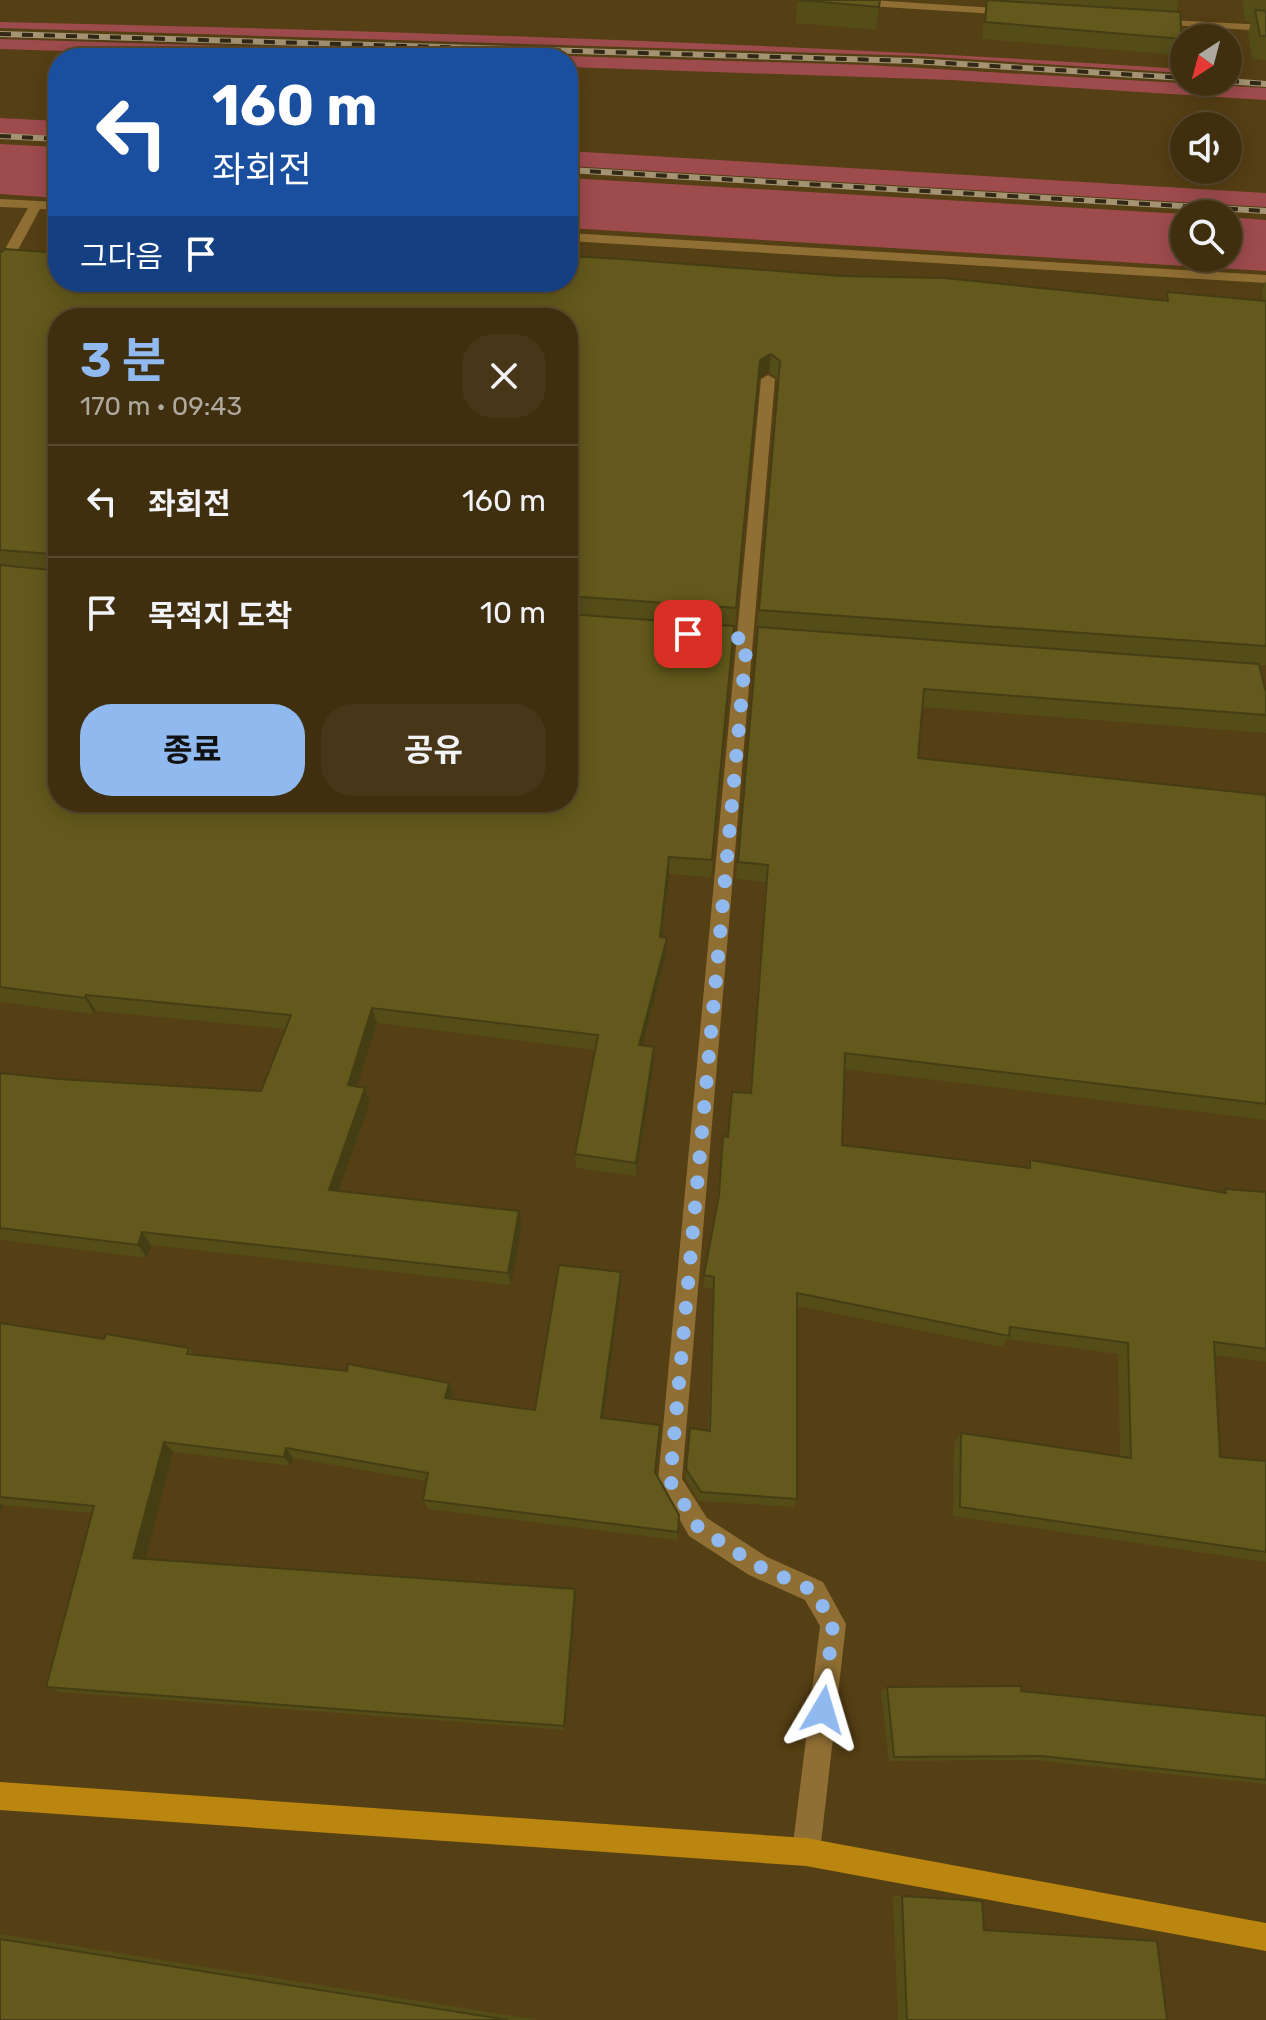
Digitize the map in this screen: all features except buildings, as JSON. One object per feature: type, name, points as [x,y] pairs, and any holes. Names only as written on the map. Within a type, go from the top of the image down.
[{"type":"street","points":[[820,0],[1024,13]]},
{"type":"street","points":[[1133,20],[1266,28]]},
{"type":"street","points":[[0,203],[48,206]]},
{"type":"street","points":[[0,270],[36,205]]},
{"type":"street","points":[[578,238],[1266,279]]},
{"type":"street","points":[[768,379],[748,639],[670,1481],[698,1527],[758,1566],[814,1591],[833,1624],[806,1852]]},
{"type":"street","points":[[0,1796],[806,1852],[1266,1937]]},
{"type":"shaded area","points":[[0,22],[740,45],[1170,68],[1170,72],[921,56],[0,28]]},
{"type":"shaded area","points":[[0,39],[300,48],[48,48],[48,50],[0,49]]},
{"type":"shaded area","points":[[578,56],[868,65],[1170,82],[1170,94],[951,80],[578,67]]},
{"type":"shaded area","points":[[1242,87],[1266,88],[1266,100],[1203,96],[1242,96]]},
{"type":"shaded area","points":[[0,118],[48,120],[48,135],[0,133]]},
{"type":"shaded area","points":[[0,144],[48,146],[48,197],[0,194]]},
{"type":"shaded area","points":[[578,152],[1266,193],[1266,207],[1242,206],[1242,200],[1170,201],[578,167]]},
{"type":"shaded area","points":[[578,179],[1170,213],[1170,265],[578,229]]},
{"type":"shaded area","points":[[1242,218],[1266,220],[1266,271],[1242,270]]},
{"type":"railway","points":[[0,34],[473,48]]},
{"type":"railway","points":[[578,51],[913,61],[1170,77]]},
{"type":"railway","points":[[1242,82],[1266,84]]},
{"type":"railway","points":[[0,136],[48,138]]},
{"type":"railway","points":[[578,171],[1266,211]]},
{"type":"route","points":[[688,634],[747,639],[670,1481],[698,1527],[758,1566],[814,1591],[833,1624],[823,1710]]}]
